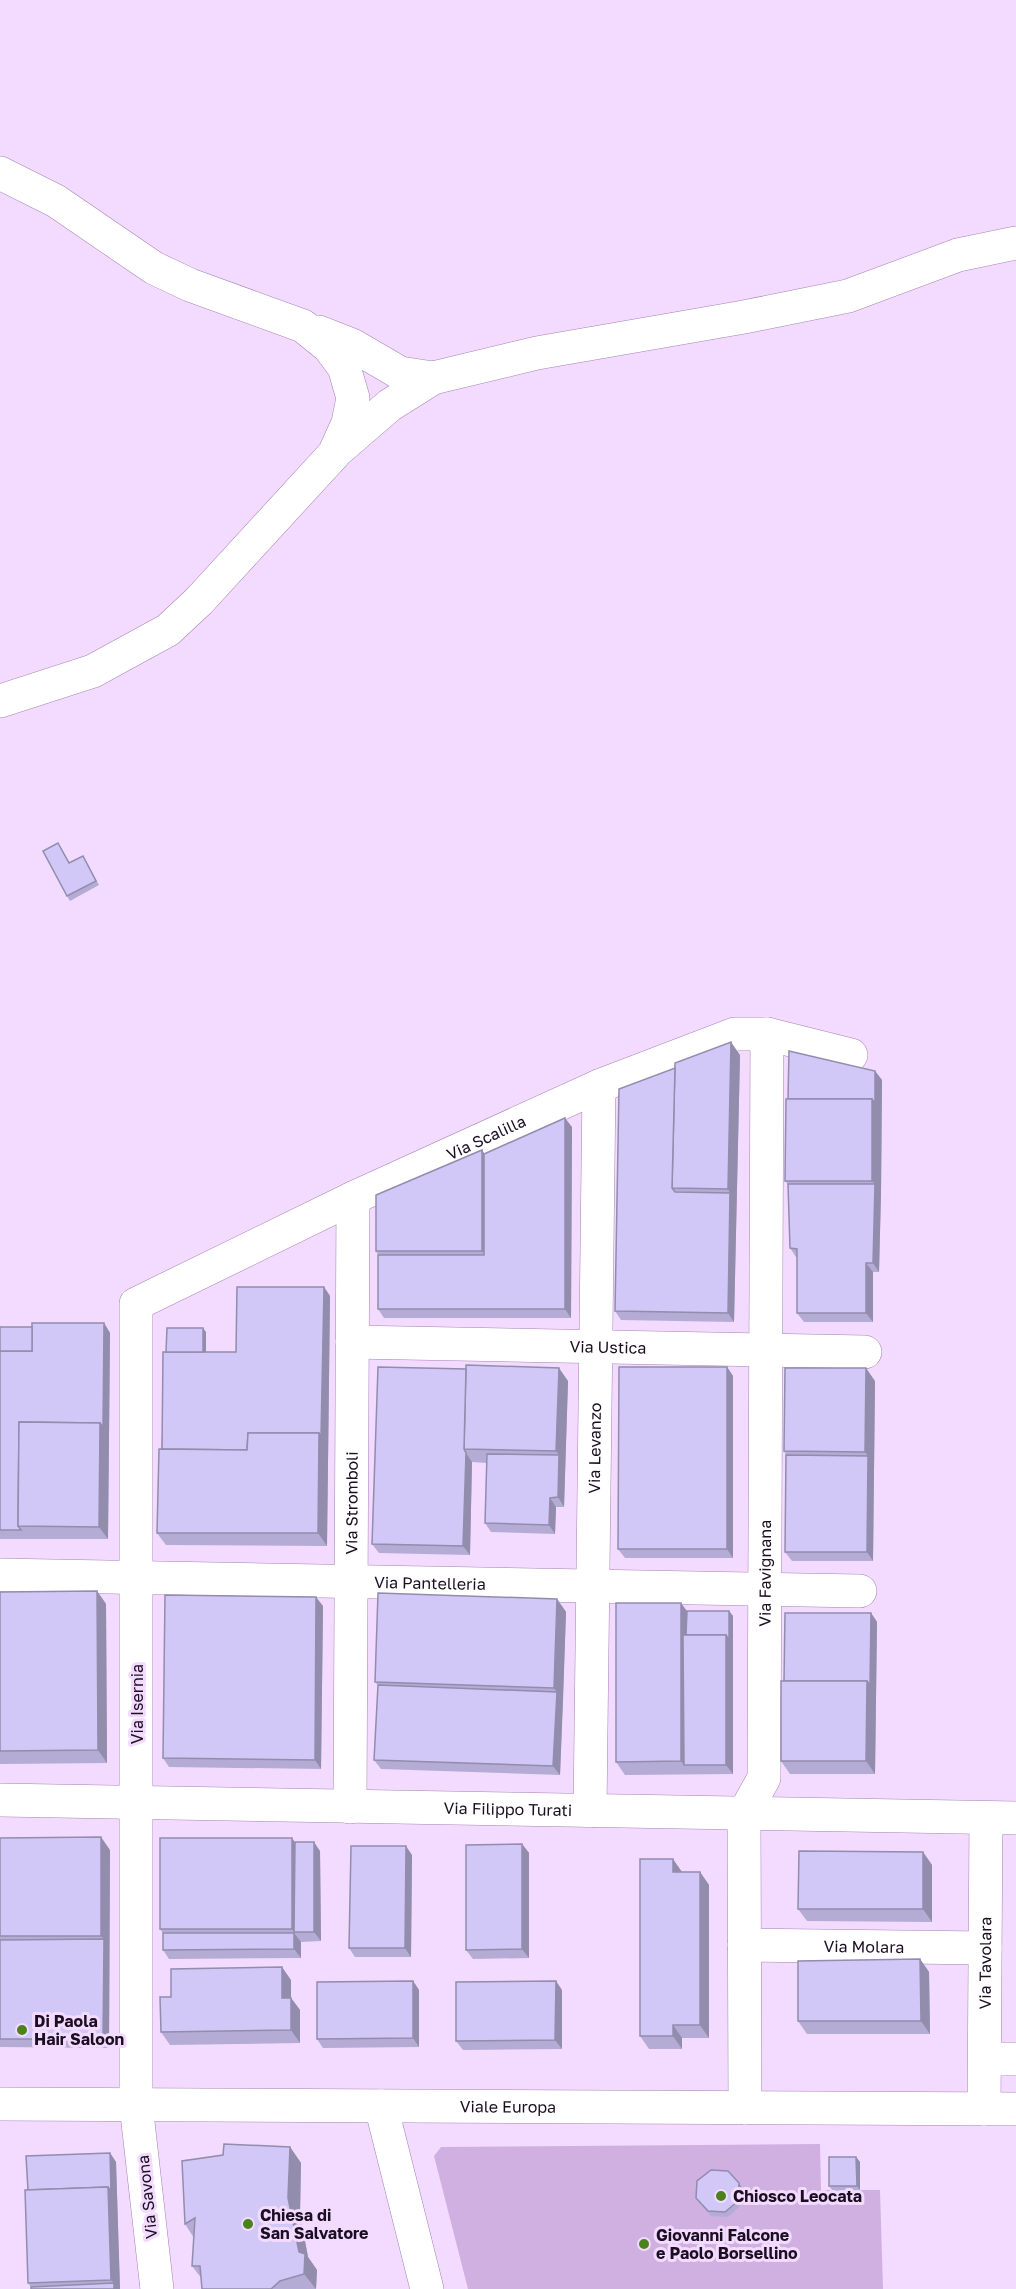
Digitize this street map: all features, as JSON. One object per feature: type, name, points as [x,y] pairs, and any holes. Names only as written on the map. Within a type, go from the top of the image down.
[{"type":"street","points":[[0,173],[56,201],[154,268],[190,285],[352,345],[416,380]]},
{"type":"street","points":[[352,387],[362,393],[375,394],[416,380],[537,353],[744,317],[848,296],[958,255],[1016,243]]},
{"type":"street","points":[[303,326],[329,347],[344,367],[352,387],[353,398],[348,423],[334,454]]},
{"type":"street","points":[[0,701],[93,671],[168,630],[199,601],[334,454],[416,380]]},
{"type":"street","name":"Via Scalilla","points":[[136,1304],[353,1198],[598,1086],[735,1034],[767,1034],[851,1055]]},
{"type":"street","name":"Via Favignana","points":[[745,2108],[744,1814],[764,1778],[767,1034]]},
{"type":"street","name":"Via Levanzo","points":[[590,1811],[598,1086]]},
{"type":"street","name":"Via Stromboli","points":[[350,1807],[353,1198]]},
{"type":"street","name":"Via Isernia","points":[[136,1304],[136,2105]]},
{"type":"street","name":"Via Ustica","points":[[352,1342],[865,1352]]},
{"type":"street","name":"Via Pantelleria","points":[[0,1575],[860,1590]]},
{"type":"street","name":"Via Filippo Turati","points":[[0,1800],[1001,1818]]},
{"type":"street","name":"Via Tavolara","points":[[1000,2109],[1000,2059],[985,1948],[1001,1818]]},
{"type":"street","name":"Via Molara","points":[[744,1945],[985,1948]]},
{"type":"street","name":"Viale Europa","points":[[0,2104],[1000,2109]]},
{"type":"street","name":"Via Savona","points":[[136,2105],[157,2289]]},
{"type":"street","points":[[381,2106],[427,2289]]},
{"type":"shaded area","points":[[820,2144],[821,2190],[880,2190],[883,2289],[468,2289],[434,2156],[441,2147]]},
{"type":"building","points":[[58,843],[69,863],[83,856],[96,881],[67,896],[43,851]]},
{"type":"building","points":[[731,1042],[728,1189],[672,1188],[675,1063]]},
{"type":"building","points":[[789,1051],[875,1071],[875,1103],[872,1099],[788,1099]]},
{"type":"building","points":[[675,1068],[672,1188],[675,1192],[730,1193],[728,1313],[615,1311],[619,1089]]},
{"type":"building","points":[[786,1099],[872,1099],[872,1181],[785,1181]]},
{"type":"building","points":[[565,1118],[565,1309],[378,1309],[378,1255],[484,1255],[484,1154]]},
{"type":"building","points":[[482,1150],[482,1251],[376,1251],[376,1195]]},
{"type":"building","points":[[788,1184],[875,1184],[873,1263],[866,1263],[866,1313],[797,1313],[797,1249],[790,1248]]},
{"type":"building","points":[[237,1287],[324,1287],[321,1437],[319,1433],[248,1433],[247,1450],[162,1449],[163,1352],[236,1352]]},
{"type":"building","points":[[32,1323],[104,1323],[103,1427],[100,1423],[19,1422],[18,1526],[21,1530],[0,1530],[0,1351],[32,1351]]},
{"type":"building","points":[[0,1327],[32,1327],[32,1351],[0,1351]]},
{"type":"building","points":[[167,1328],[203,1328],[203,1352],[166,1352]]},
{"type":"building","points":[[466,1365],[559,1368],[556,1451],[464,1449]]},
{"type":"building","points":[[378,1367],[466,1369],[463,1546],[372,1544]]},
{"type":"building","points":[[619,1367],[727,1367],[727,1549],[618,1549]]},
{"type":"building","points":[[785,1368],[866,1368],[865,1452],[784,1451]]},
{"type":"building","points":[[19,1422],[100,1423],[99,1527],[18,1526]]},
{"type":"building","points":[[248,1433],[319,1433],[318,1533],[157,1533],[159,1449],[247,1450]]},
{"type":"building","points":[[487,1454],[559,1455],[558,1497],[550,1498],[549,1525],[485,1523]]},
{"type":"building","points":[[786,1455],[868,1456],[867,1552],[785,1552]]},
{"type":"building","points":[[97,1591],[98,1750],[0,1751],[0,1592]]},
{"type":"building","points":[[378,1593],[557,1599],[554,1688],[375,1682]]},
{"type":"building","points":[[165,1595],[316,1597],[315,1760],[163,1758]]},
{"type":"building","points":[[616,1603],[681,1603],[681,1761],[616,1762]]},
{"type":"building","points":[[687,1611],[729,1611],[729,1640],[726,1635],[686,1635]]},
{"type":"building","points":[[785,1613],[871,1613],[870,1685],[867,1681],[784,1681]]},
{"type":"building","points":[[683,1635],[726,1635],[726,1765],[684,1765]]},
{"type":"building","points":[[781,1681],[867,1681],[866,1761],[781,1761]]},
{"type":"building","points":[[378,1685],[557,1692],[553,1766],[374,1760]]},
{"type":"building","points":[[101,1837],[101,1936],[0,1936],[0,1838]]},
{"type":"building","points":[[160,1838],[292,1838],[292,1929],[160,1929]]},
{"type":"building","points":[[295,1842],[314,1842],[314,1932],[294,1932]]},
{"type":"building","points":[[522,1844],[522,1949],[466,1950],[466,1845]]},
{"type":"building","points":[[351,1846],[406,1846],[405,1948],[349,1948]]},
{"type":"building","points":[[799,1851],[923,1852],[923,1909],[798,1909]]},
{"type":"building","points":[[640,1859],[673,1859],[673,1872],[700,1872],[700,2025],[673,2025],[673,2036],[640,2036]]},
{"type":"building","points":[[163,1933],[294,1933],[294,1949],[163,1950]]},
{"type":"building","points":[[104,1939],[103,2039],[0,2039],[0,1940]]},
{"type":"building","points":[[920,1959],[921,2021],[798,2021],[798,1961]]},
{"type":"building","points":[[282,1967],[282,1998],[291,1998],[291,2030],[161,2032],[160,1997],[171,1997],[171,1969]]},
{"type":"building","points":[[413,1981],[413,2038],[317,2039],[317,1982]]},
{"type":"building","points":[[556,1981],[555,2040],[456,2041],[456,1982]]},
{"type":"building","name":"Chiesa di San Salvatore","points":[[224,2144],[290,2147],[288,2198],[299,2252],[305,2254],[304,2274],[280,2281],[271,2289],[202,2289],[200,2266],[192,2266],[195,2218],[185,2224],[182,2161],[223,2155]]},
{"type":"building","points":[[110,2153],[111,2191],[108,2187],[28,2190],[26,2156]]},
{"type":"building","points":[[829,2157],[856,2157],[857,2186],[829,2186]]},
{"type":"building","name":"Chiosco Leocata","points":[[711,2170],[728,2171],[739,2183],[738,2201],[725,2212],[708,2211],[696,2198],[697,2181]]},
{"type":"building","points":[[108,2187],[111,2280],[28,2283],[25,2190]]},
{"type":"building","points":[[114,2283],[114,2289],[31,2289],[31,2287]]},
{"type":"place","name":"Di Paola Hair Saloon","points":[[22,2030]]},
{"type":"place","name":"Chiosco Leocata","points":[[721,2196]]},
{"type":"place","name":"Chiesa di San Salvatore","points":[[248,2224]]},
{"type":"place","name":"Giovanni Falcone e Paolo Borsellino","points":[[644,2244]]}]
